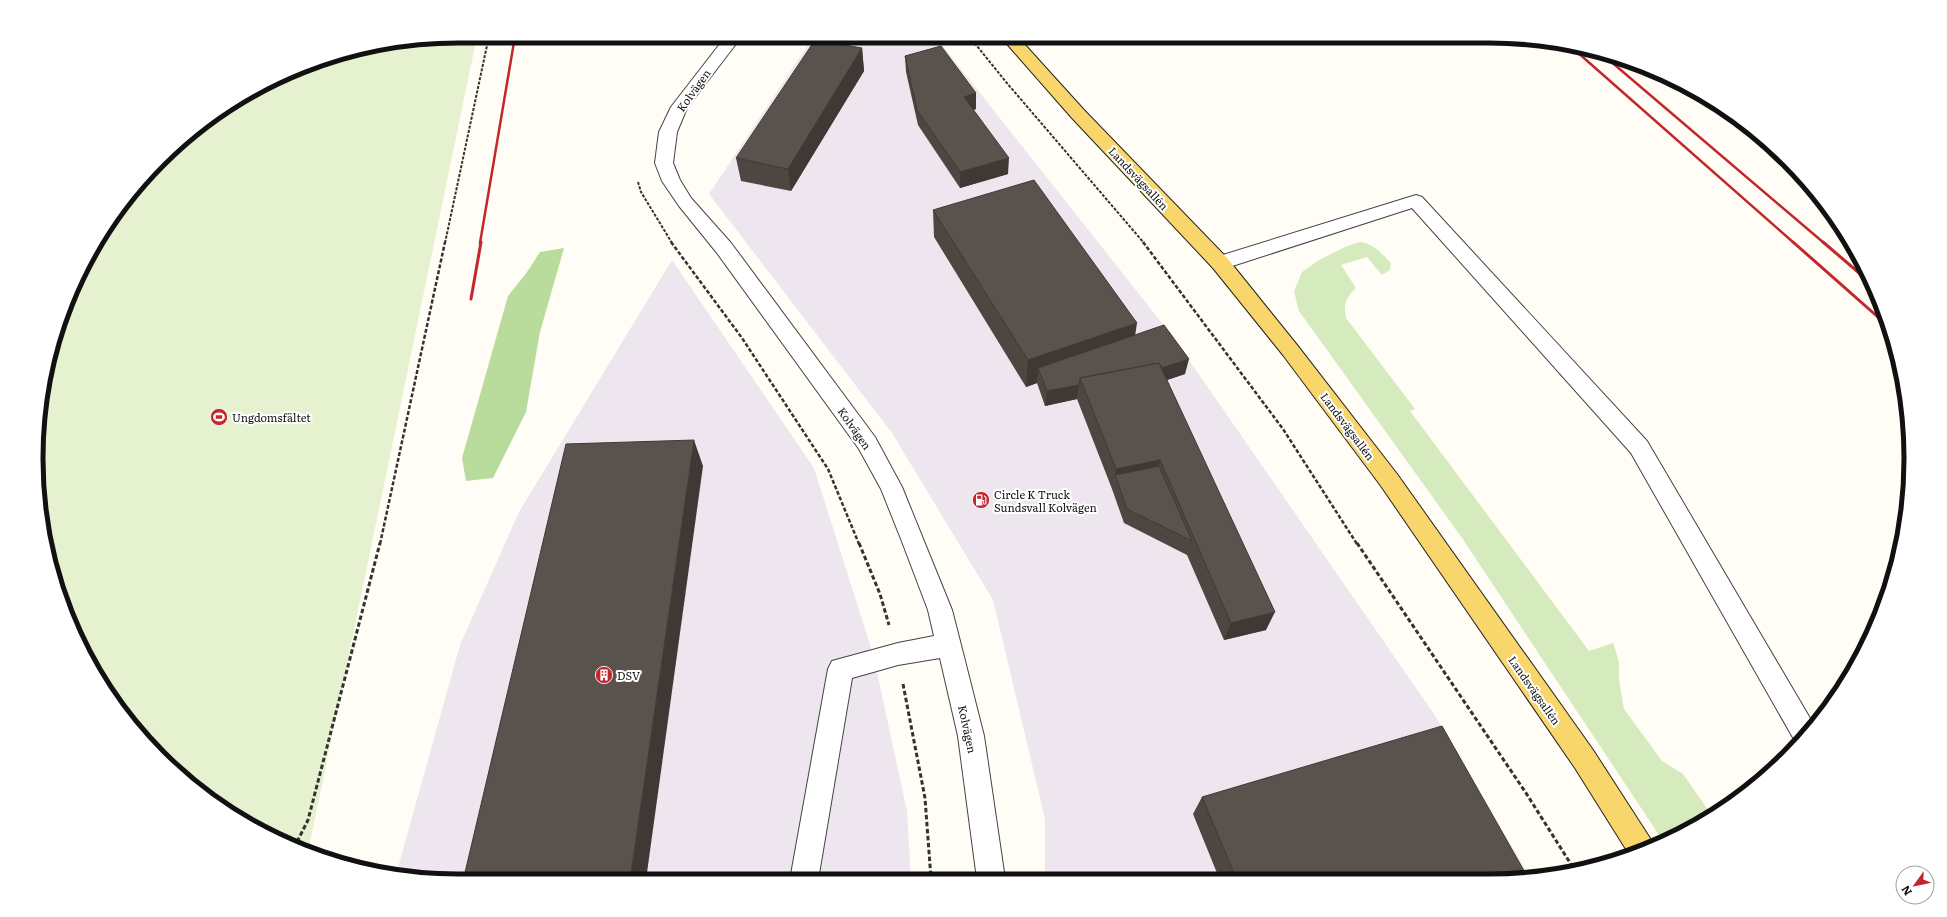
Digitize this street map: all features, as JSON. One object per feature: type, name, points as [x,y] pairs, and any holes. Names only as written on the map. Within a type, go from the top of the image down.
[{"type":"main road","name":"Landsvägsallén","points":[[1014,43],[1078,114],[1220,263],[1290,350],[1390,480],[1584,759],[1639,845]]},
{"type":"street","name":"Kolvägen","points":[[729,43],[679,107],[668,132],[664,163],[671,181],[685,202],[724,248],[867,442],[891,487],[940,610],[971,736],[991,874]]},
{"type":"street","points":[[1220,263],[1416,201],[1639,447],[1803,730]]},
{"type":"street","points":[[805,874],[841,669],[898,654],[949,645]]},
{"type":"path","points":[[297,841],[308,820],[376,564],[488,43]]},
{"type":"path","points":[[975,43],[1006,82],[1138,235],[1283,429],[1358,545],[1526,793],[1572,866]]},
{"type":"path","points":[[880,594],[898,654],[925,798],[931,874]]},
{"type":"shaded area","points":[[809,43],[941,43],[1173,337],[1434,714],[1527,872],[1488,874],[1045,874],[1045,819],[993,600],[892,433],[709,194]]},
{"type":"shaded area","points":[[672,260],[814,468],[873,654],[907,811],[911,874],[458,874],[431,873],[398,869],[460,645],[519,512]]},
{"type":"green space","name":"Ungdomsfältet","points":[[476,43],[309,846],[275,831],[251,818],[228,804],[185,771],[146,732],[113,689],[99,666],[86,642],[65,592],[51,540],[44,486],[43,458],[44,431],[51,377],[65,325],[75,299],[86,275],[113,228],[146,185],[185,146],[206,129],[228,113],[275,86],[325,65],[377,51],[404,47],[431,44]]},
{"type":"green space","points":[[1360,242],[1365,243],[1380,252],[1391,263],[1390,270],[1382,275],[1367,257],[1341,265],[1356,288],[1350,295],[1345,305],[1346,318],[1415,409],[1410,411],[1589,651],[1613,643],[1619,662],[1619,680],[1624,709],[1662,761],[1683,774],[1708,810],[1660,836],[1462,538],[1299,311],[1294,291],[1302,272],[1319,260],[1347,246]]},
{"type":"green space","points":[[564,248],[540,332],[526,412],[493,478],[466,481],[462,458],[508,296],[527,272],[540,252]]},
{"type":"building","points":[[813,43],[833,43],[862,48],[788,169],[736,158]]},
{"type":"building","points":[[941,46],[976,93],[964,97],[1009,158],[960,172],[917,110],[905,56]]},
{"type":"building","points":[[1034,180],[1137,323],[1028,360],[933,210]]},
{"type":"building","points":[[1164,325],[1189,359],[1162,368],[1159,363],[1080,378],[1079,385],[1047,391],[1038,368]]},
{"type":"building","points":[[1159,363],[1275,612],[1231,623],[1160,460],[1116,469],[1080,378]]},
{"type":"building","name":"DSV","points":[[694,440],[631,874],[465,874],[566,444]]},
{"type":"building","points":[[1159,466],[1192,541],[1127,509],[1115,475]]},
{"type":"building","points":[[1442,726],[1525,872],[1488,874],[1234,874],[1202,797]]},
{"type":"railway","points":[[480,243],[514,43]]},
{"type":"railway","points":[[1578,53],[1794,243]]},
{"type":"railway","points":[[1611,62],[1824,243]]},
{"type":"railway","points":[[471,299],[481,242]]},
{"type":"railway","points":[[1793,242],[1879,318]]},
{"type":"railway","points":[[1823,242],[1861,274]]},
{"type":"place","name":"Ungdomsfältet","points":[[219,417]]},
{"type":"place","name":"Circle K Truck Sundsvall Kolvägen","points":[[981,500]]},
{"type":"place","name":"DSV","points":[[604,675]]}]
